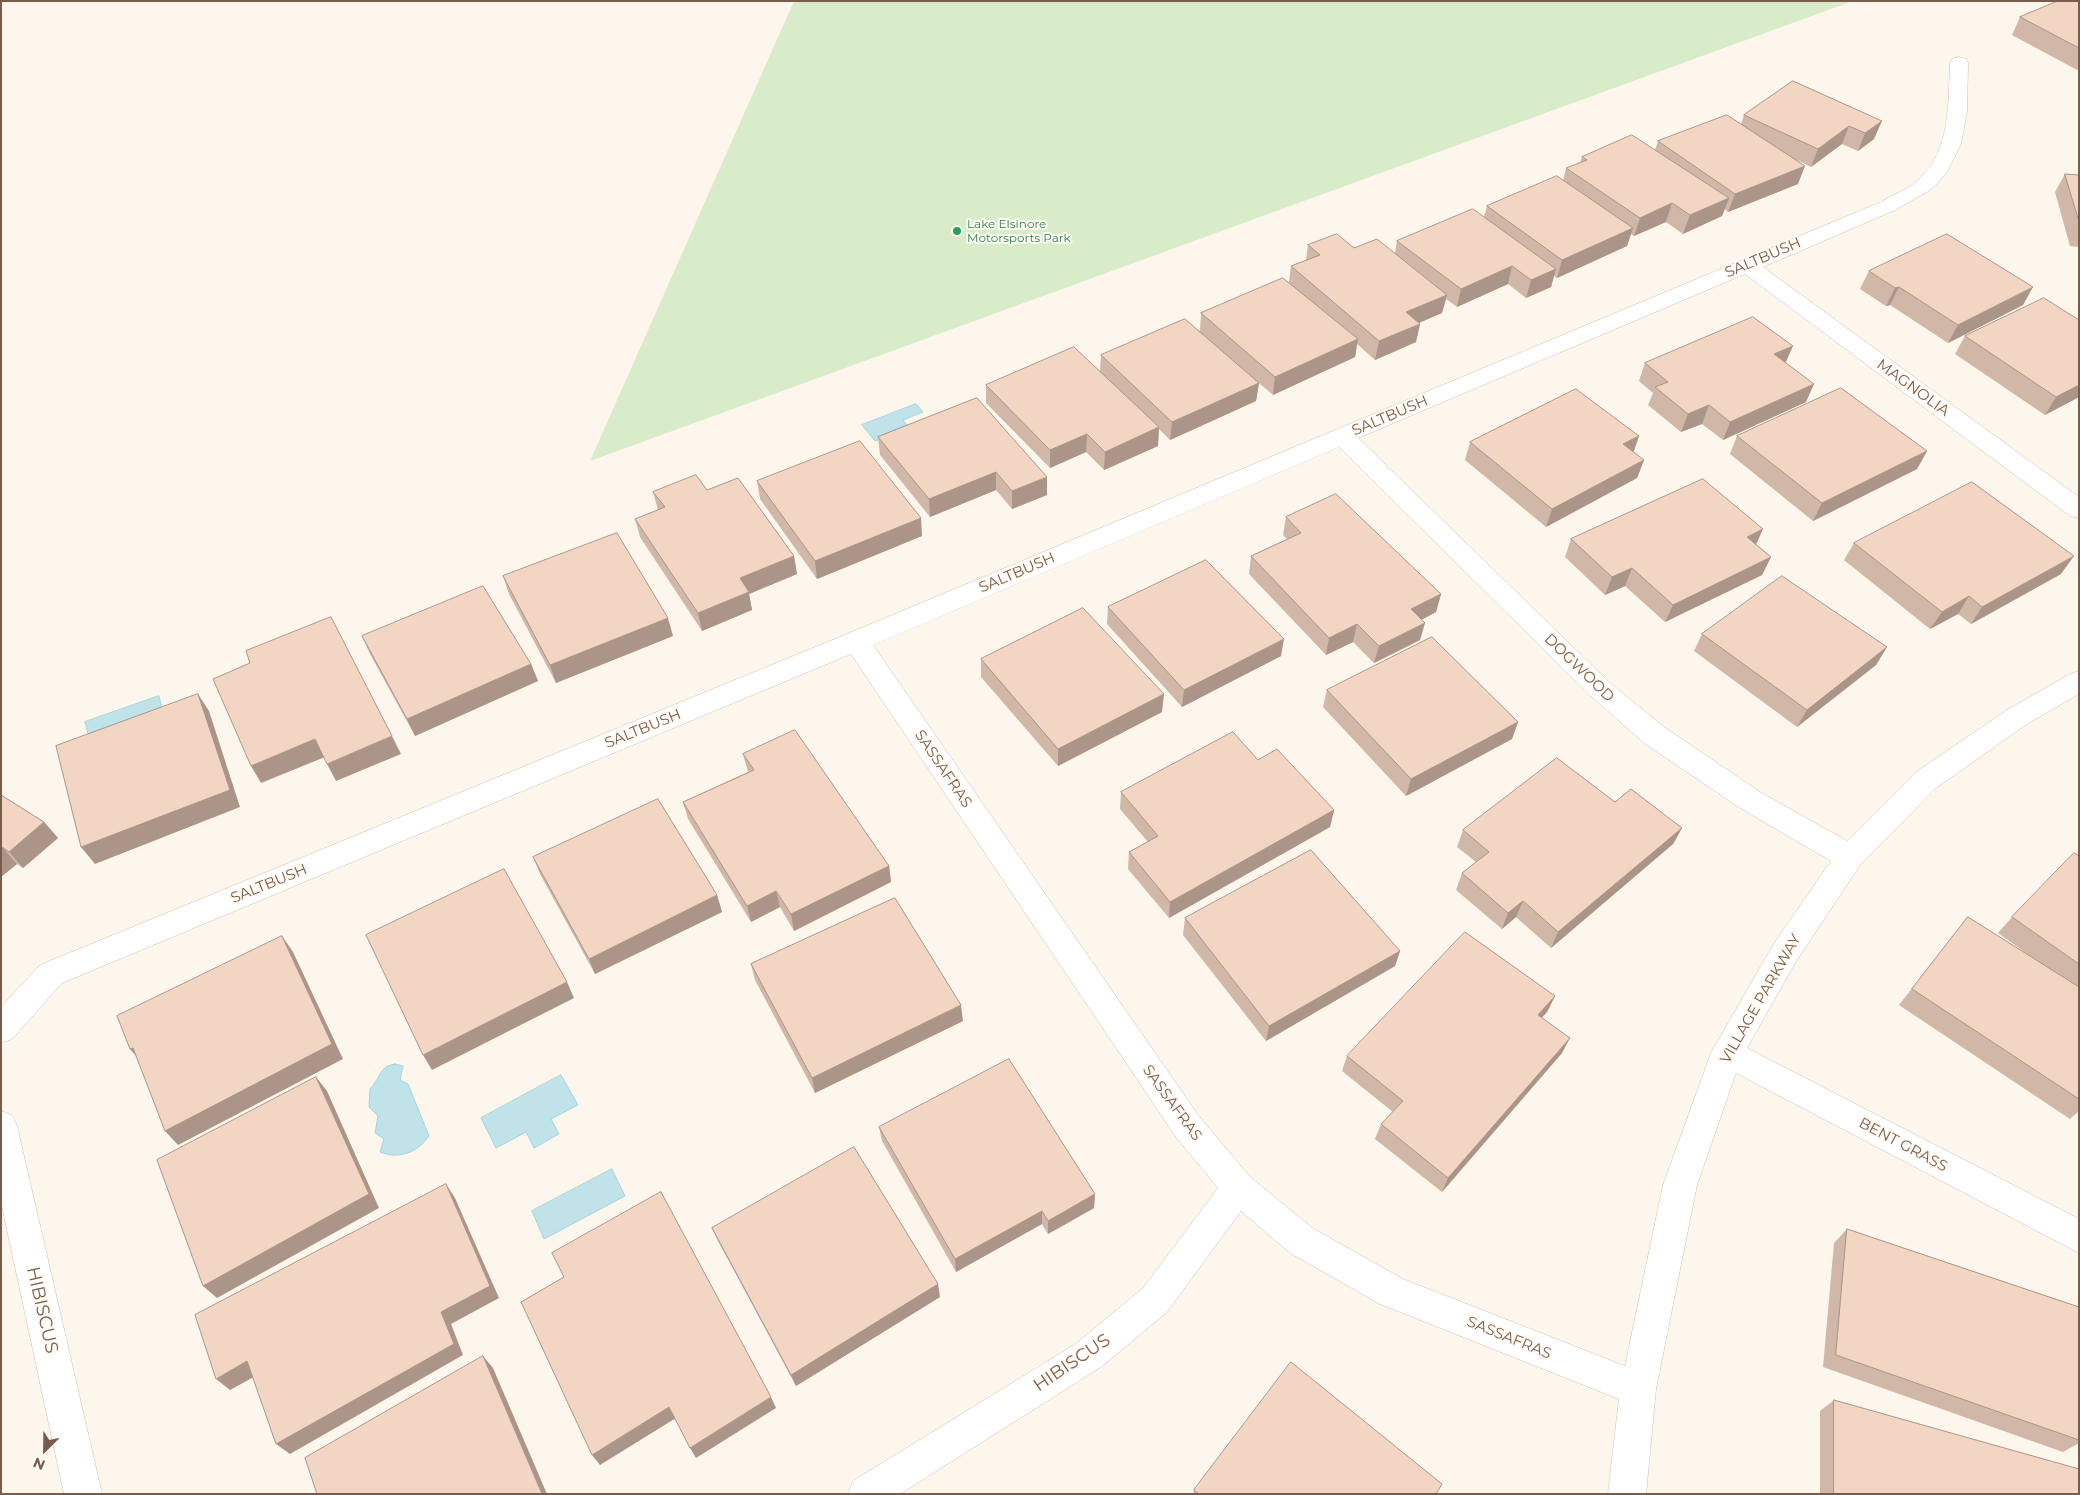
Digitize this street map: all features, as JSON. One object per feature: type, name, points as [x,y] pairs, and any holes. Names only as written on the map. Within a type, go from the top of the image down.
[{"type":"street","name":"SALTBUSH","points":[[1,1029],[51,974],[856,641],[1888,206],[1924,185],[1943,166],[1956,134],[1959,63]]},
{"type":"street","name":"MAGNOLIA","points":[[1747,265],[2079,510]]},
{"type":"street","name":"DOGWOOD","points":[[1342,436],[1600,690],[1654,735],[1750,800],[1850,857]]},
{"type":"street","name":"SASSAFRAS","points":[[856,641],[1187,1126],[1238,1188],[1302,1241],[1392,1292],[1638,1389]]},
{"type":"street","name":"VILLAGE PARKWAY","points":[[1627,1494],[1638,1389],[1680,1185],[1727,1053],[1784,954],[1850,857],[1926,780],[2016,717],[2079,681]]},
{"type":"street","name":"BENT GRASS","points":[[1727,1053],[2079,1237]]},
{"type":"street","name":"HIBISCUS","points":[[1,1126],[83,1494]]},
{"type":"street","name":"HIBISCUS","points":[[866,1494],[1089,1354],[1154,1300],[1238,1188]]},
{"type":"green space","name":"Lake Elsinore Motorsports Park","points":[[794,1],[1853,1],[590,461]]},
{"type":"water","points":[[916,404],[923,412],[903,420],[909,428],[875,441],[862,425]]},
{"type":"water","points":[[159,696],[164,716],[90,742],[85,722]]},
{"type":"water","points":[[395,1064],[403,1066],[400,1080],[408,1084],[429,1136],[425,1142],[414,1150],[401,1155],[380,1152],[384,1139],[375,1133],[378,1116],[369,1107],[370,1089],[386,1067]]},
{"type":"water","points":[[561,1075],[578,1105],[551,1119],[559,1134],[534,1148],[526,1132],[496,1148],[481,1118]]},
{"type":"water","points":[[612,1169],[625,1196],[544,1239],[532,1211]]},
{"type":"building","points":[[2058,1],[2079,1],[2079,48],[2020,17]]},
{"type":"building","points":[[1793,81],[1882,121],[1865,133],[1849,126],[1818,149],[1744,115]]},
{"type":"building","points":[[1727,115],[1805,166],[1735,194],[1658,141]]},
{"type":"building","points":[[1632,135],[1729,198],[1690,215],[1672,203],[1640,218],[1566,168],[1587,160],[1582,157]]},
{"type":"building","points":[[2065,174],[2079,175],[2079,221]]},
{"type":"building","points":[[1557,176],[1633,228],[1562,260],[1487,206]]},
{"type":"building","points":[[1473,209],[1556,269],[1531,280],[1512,266],[1461,289],[1397,241]]},
{"type":"building","points":[[1337,234],[1354,248],[1377,239],[1447,295],[1406,312],[1420,324],[1379,341],[1291,266],[1320,255],[1308,245]]},
{"type":"building","points":[[1947,234],[2033,287],[1958,325],[1899,287],[1895,288],[1869,271]]},
{"type":"building","points":[[1283,278],[1358,339],[1275,377],[1201,313]]},
{"type":"building","points":[[2044,298],[2079,320],[2079,385],[2056,397],[1965,336]]},
{"type":"building","points":[[1753,317],[1793,346],[1774,354],[1814,384],[1730,422],[1709,405],[1688,414],[1655,387],[1668,382],[1645,363]]},
{"type":"building","points":[[1185,319],[1259,383],[1172,422],[1101,355]]},
{"type":"building","points":[[1074,347],[1159,427],[1105,452],[1087,434],[1050,450],[986,385]]},
{"type":"building","points":[[1841,388],[1927,451],[1822,503],[1737,436]]},
{"type":"building","points":[[1576,389],[1639,436],[1623,444],[1644,460],[1552,509],[1470,442]]},
{"type":"building","points":[[977,398],[1047,477],[1012,491],[996,472],[929,499],[878,437]]},
{"type":"building","points":[[860,441],[921,518],[815,561],[757,481]]},
{"type":"building","points":[[696,475],[707,490],[738,478],[794,556],[740,578],[749,592],[698,613],[635,519],[665,507],[653,492]]},
{"type":"building","points":[[1703,479],[1763,529],[1747,537],[1771,557],[1673,605],[1632,568],[1612,577],[1571,539]]},
{"type":"building","points":[[1972,482],[2074,556],[1982,607],[1969,596],[1942,612],[1854,543]]},
{"type":"building","points":[[1336,494],[1441,594],[1411,609],[1425,623],[1379,646],[1357,624],[1329,638],[1251,556],[1301,533],[1286,517]]},
{"type":"building","points":[[617,533],[668,618],[550,665],[503,576]]},
{"type":"building","points":[[1206,560],[1284,639],[1184,690],[1108,607]]},
{"type":"building","points":[[1782,576],[1887,647],[1807,710],[1702,634]]},
{"type":"building","points":[[483,586],[531,664],[407,719],[362,636]]},
{"type":"building","points":[[1083,608],[1164,694],[1058,749],[981,659]]},
{"type":"building","points":[[331,617],[392,736],[327,764],[315,739],[251,766],[213,679],[250,663],[246,651]]},
{"type":"building","points":[[1432,637],[1518,722],[1411,779],[1327,690]]},
{"type":"building","points":[[198,694],[230,790],[81,847],[56,746]]},
{"type":"building","points":[[795,730],[889,866],[791,914],[776,891],[747,906],[683,802],[754,770],[743,754]]},
{"type":"building","points":[[1233,732],[1258,760],[1277,749],[1334,810],[1170,902],[1129,852],[1158,836],[1121,792]]},
{"type":"building","points":[[1557,758],[1615,802],[1631,789],[1682,828],[1558,932],[1523,901],[1508,913],[1462,873],[1489,852],[1463,830]]},
{"type":"building","points":[[1,795],[44,822],[9,852],[1,848]]},
{"type":"building","points":[[658,799],[717,895],[589,959],[533,857]]},
{"type":"building","points":[[1311,850],[1400,951],[1269,1026],[1185,918]]},
{"type":"building","points":[[2074,853],[2079,856],[2079,964],[2012,917]]},
{"type":"building","points":[[504,869],[567,982],[423,1055],[366,935]]},
{"type":"building","points":[[895,898],[961,1005],[812,1078],[751,964]]},
{"type":"building","points":[[1968,917],[2079,987],[2079,1099],[1912,989]]},
{"type":"building","points":[[1465,932],[1555,996],[1538,1015],[1570,1038],[1448,1178],[1381,1124],[1403,1101],[1347,1056]]},
{"type":"building","points":[[282,936],[332,1044],[165,1131],[133,1048],[130,1049],[117,1016]]},
{"type":"building","points":[[1009,1059],[1095,1194],[1048,1221],[1042,1211],[955,1259],[879,1127]]},
{"type":"building","points":[[316,1077],[369,1194],[203,1286],[157,1160]]},
{"type":"building","points":[[854,1147],[938,1284],[791,1375],[712,1228]]},
{"type":"building","points":[[446,1184],[490,1286],[441,1312],[454,1344],[276,1444],[247,1361],[216,1379],[195,1315]]},
{"type":"building","points":[[661,1192],[771,1397],[690,1448],[669,1407],[592,1455],[521,1302],[564,1277],[552,1253]]},
{"type":"building","points":[[1847,1229],[2079,1307],[2079,1440],[1836,1355]]},
{"type":"building","points":[[483,1356],[542,1494],[317,1494],[305,1458]]},
{"type":"building","points":[[1291,1362],[1442,1484],[1436,1494],[1199,1494],[1194,1490]]},
{"type":"building","points":[[1834,1400],[2079,1469],[2079,1494],[1834,1494]]},
{"type":"place","name":"Lake Elsinore Motorsports Park","points":[[957,231]]}]
